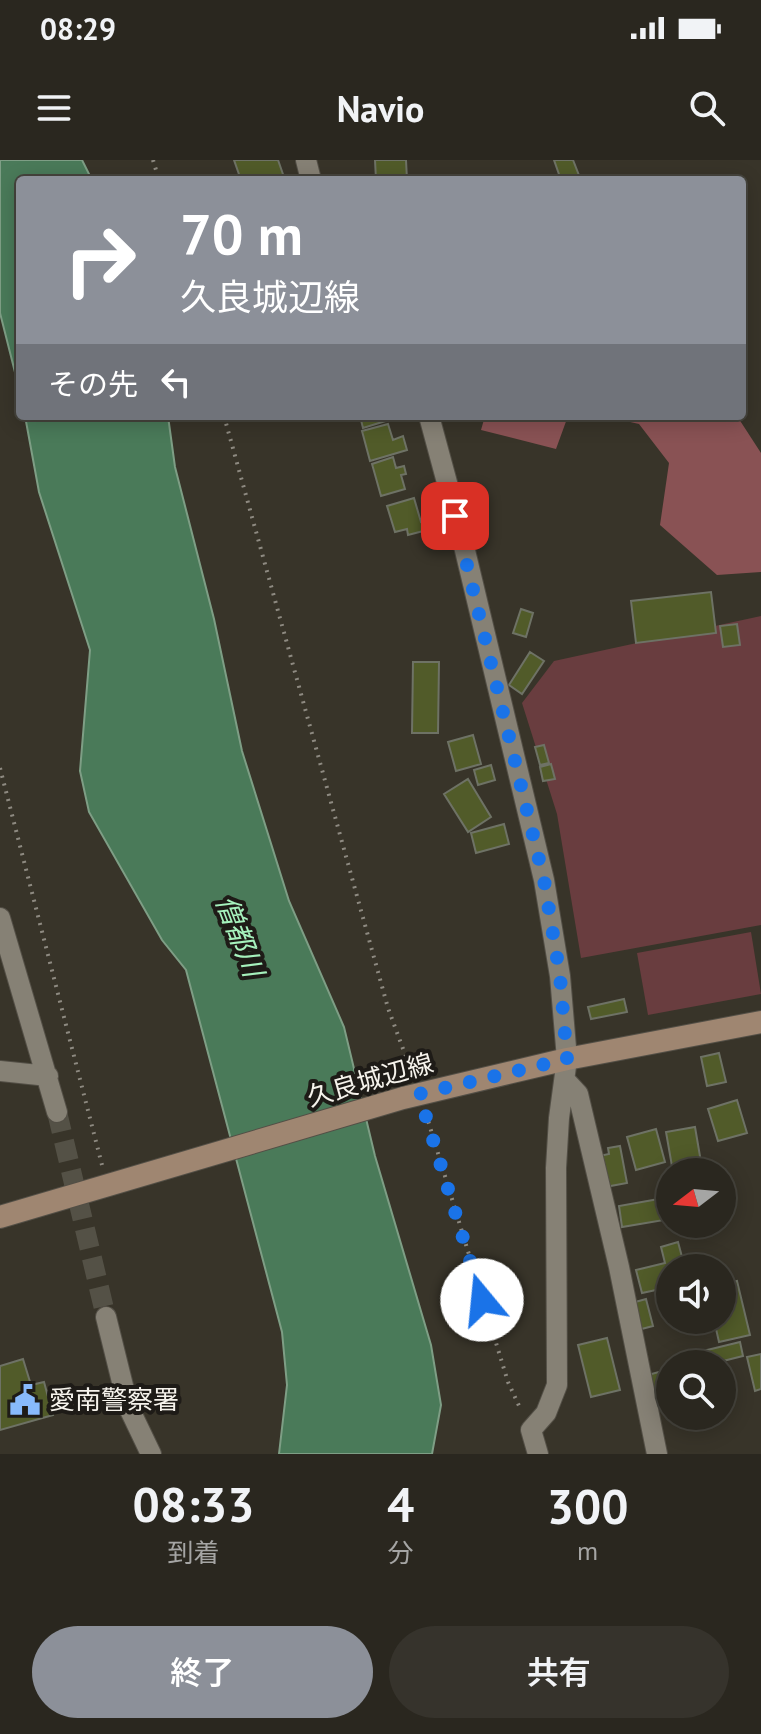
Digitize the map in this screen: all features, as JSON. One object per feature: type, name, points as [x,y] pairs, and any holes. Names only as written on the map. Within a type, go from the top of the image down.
[{"type":"main road","name":"久良城辺線","points":[[0,1217],[411,1096],[566,1070],[761,1022]]},
{"type":"street","points":[[430,420],[462,538],[544,880],[560,976],[566,1070],[556,1168],[557,1385],[546,1413],[531,1430],[538,1454]]},
{"type":"street","points":[[0,918],[57,1112]]},
{"type":"street","points":[[566,1070],[578,1094],[619,1267],[657,1454]]},
{"type":"street","points":[[0,1071],[48,1076]]},
{"type":"street","points":[[106,1317],[128,1406],[151,1454]]},
{"type":"path","points":[[225,420],[411,1096],[508,1382],[531,1430]]},
{"type":"path","points":[[0,768],[107,1186]]},
{"type":"shaded area","points":[[484,420],[567,420],[556,449],[481,430]]},
{"type":"shaded area","points":[[622,420],[740,420],[761,453],[761,572],[717,575],[660,525],[669,463],[639,424]]},
{"type":"shaded area","points":[[761,616],[761,925],[581,958],[557,814],[522,703],[554,661]]},
{"type":"shaded area","points":[[751,932],[761,994],[648,1015],[637,953]]},
{"type":"water","points":[[0,160],[82,160],[90,176],[16,176],[16,376],[0,313]]},
{"type":"water","name":"僧都川","points":[[26,420],[169,420],[175,467],[214,619],[242,751],[289,901],[344,1027],[375,1156],[431,1345],[441,1405],[432,1454],[279,1454],[287,1385],[282,1332],[186,970],[162,940],[89,812],[80,771],[90,650],[39,492]]},
{"type":"building","points":[[234,160],[278,160],[284,176],[240,176]]},
{"type":"building","points":[[375,160],[406,160],[407,176],[376,176]]},
{"type":"building","points":[[554,160],[573,160],[579,176],[560,176]]},
{"type":"building","points":[[361,420],[389,420],[363,428]]},
{"type":"building","points":[[388,424],[393,440],[403,436],[407,450],[370,461],[362,431]]},
{"type":"building","points":[[393,457],[396,468],[404,466],[406,474],[401,475],[405,489],[381,496],[372,464]]},
{"type":"building","points":[[414,498],[421,522],[428,520],[431,529],[408,535],[407,529],[395,532],[387,506]]},
{"type":"building","points":[[711,592],[716,633],[636,643],[631,601]]},
{"type":"building","points":[[521,609],[533,613],[526,637],[513,633]]},
{"type":"building","points":[[737,624],[740,645],[723,647],[720,626]]},
{"type":"building","points":[[530,652],[544,661],[522,694],[509,685]]},
{"type":"building","points":[[413,662],[439,662],[438,733],[412,733]]},
{"type":"building","points":[[473,735],[481,764],[456,771],[448,742]]},
{"type":"building","points":[[544,745],[549,763],[540,765],[535,747]]},
{"type":"building","points":[[551,764],[555,779],[543,781],[540,767]]},
{"type":"building","points":[[491,765],[495,780],[478,785],[474,770]]},
{"type":"building","points":[[468,779],[491,817],[468,832],[444,794]]},
{"type":"building","points":[[504,824],[509,844],[476,853],[471,833]]},
{"type":"building","points":[[624,999],[627,1012],[591,1019],[588,1007]]},
{"type":"building","points":[[719,1053],[726,1082],[707,1086],[701,1057]]},
{"type":"building","points":[[737,1100],[747,1133],[718,1141],[708,1109]]},
{"type":"building","points":[[695,1127],[700,1158],[671,1158],[666,1132]]},
{"type":"building","points":[[656,1129],[664,1158],[656,1158],[656,1164],[636,1170],[627,1137]]},
{"type":"building","points":[[620,1146],[627,1183],[605,1187],[599,1156],[609,1154],[608,1148]]},
{"type":"building","points":[[656,1199],[656,1221],[622,1227],[619,1206]]},
{"type":"building","points":[[678,1242],[681,1254],[663,1254],[661,1247]]},
{"type":"building","points":[[656,1265],[656,1290],[642,1293],[636,1270]]},
{"type":"building","points":[[736,1281],[750,1335],[719,1342],[717,1334],[736,1334]]},
{"type":"building","points":[[646,1299],[653,1326],[634,1331],[628,1304]]},
{"type":"building","points":[[607,1338],[620,1390],[591,1397],[578,1345]]},
{"type":"building","points":[[740,1342],[743,1356],[736,1358],[736,1350],[707,1350]]},
{"type":"building","points":[[761,1354],[761,1389],[755,1391],[747,1357]]},
{"type":"building","name":"愛南警察署","points":[[23,1359],[31,1385],[44,1382],[53,1415],[0,1430],[0,1366]]},
{"type":"building","points":[[656,1373],[656,1396],[649,1398],[644,1376]]},
{"type":"tunnel","points":[[57,1112],[106,1317]]},
{"type":"place","name":"愛南警察署","points":[[25,1400]]},
{"type":"route","points":[[455,516],[544,880],[560,976],[567,1059],[419,1094],[482,1300]]}]
